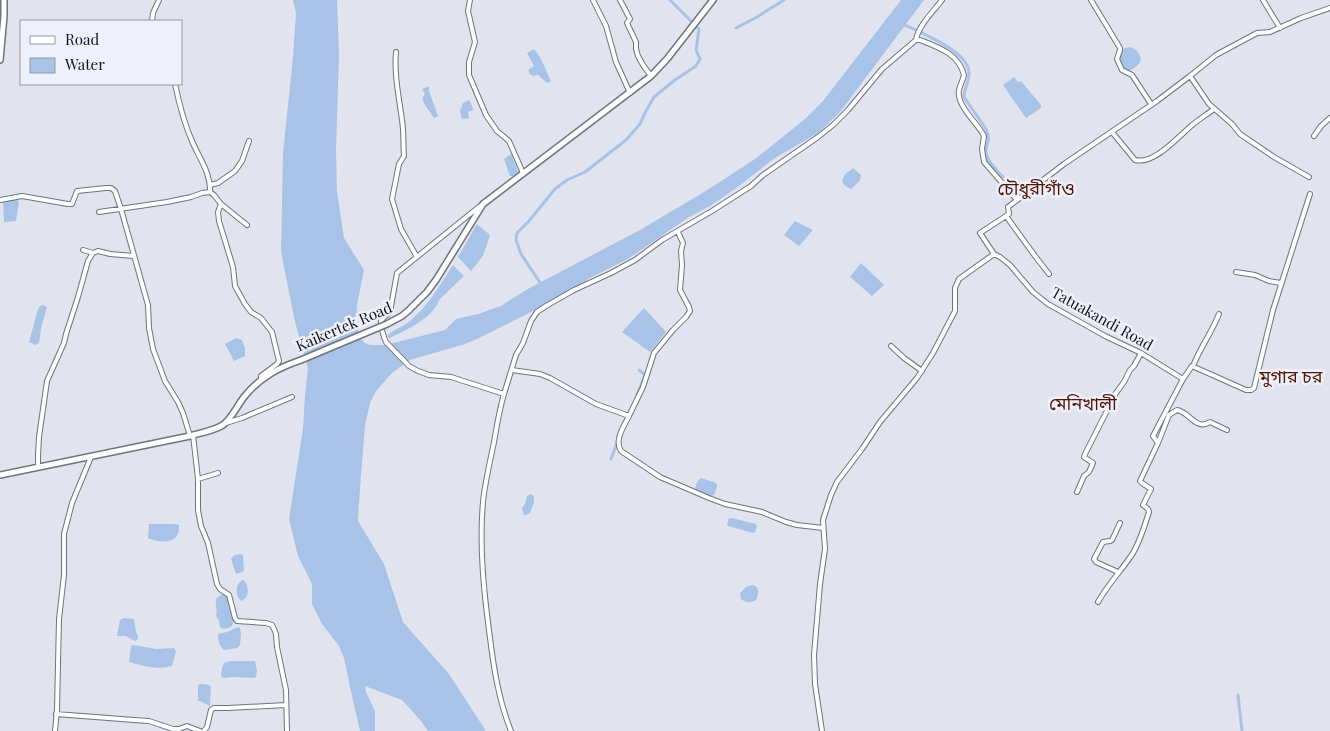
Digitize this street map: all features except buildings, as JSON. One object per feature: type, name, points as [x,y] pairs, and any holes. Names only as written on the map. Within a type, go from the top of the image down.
[{"type":"main road","points":[[0,60],[4,0]]},
{"type":"main road","name":"Kaikertek Road","points":[[224,424],[244,396],[270,372],[388,324],[409,310],[436,280],[483,204],[651,76],[667,59],[713,0]]},
{"type":"main road","points":[[0,475],[191,435],[224,424]]},
{"type":"street","points":[[152,20],[158,0]]},
{"type":"street","points":[[470,0],[468,11],[475,42],[468,62],[470,74],[486,115],[497,131],[509,141],[523,173]]},
{"type":"street","points":[[593,0],[606,26],[616,62],[630,93]]},
{"type":"street","points":[[620,0],[630,17],[627,24],[636,42],[638,56],[651,76]]},
{"type":"street","points":[[511,731],[499,693],[484,592],[482,559],[483,502],[498,416],[516,355],[523,343],[531,321],[537,312],[546,306],[635,260],[662,240],[712,211],[751,186],[763,175],[823,134],[848,110],[882,69],[916,39],[922,27],[942,0]]},
{"type":"street","points":[[1091,0],[1120,48],[1117,59],[1122,70],[1132,75],[1151,104]]},
{"type":"street","points":[[1262,0],[1280,28]]},
{"type":"street","points":[[1049,274],[1006,216],[1010,213],[1008,207],[1064,164],[1112,132],[1216,55],[1251,35],[1259,32],[1270,32],[1330,8]]},
{"type":"street","points":[[916,39],[944,49],[961,66],[964,75],[958,92],[959,97],[962,106],[984,136],[982,149],[984,162],[1017,200]]},
{"type":"street","points":[[396,52],[395,63],[403,122],[404,156],[399,164],[392,199],[401,229],[417,257]]},
{"type":"street","points":[[1190,76],[1209,104],[1232,124],[1240,134],[1260,149],[1309,177]]},
{"type":"street","points":[[175,85],[184,122],[205,167],[210,192]]},
{"type":"street","points":[[1112,132],[1135,160],[1138,162],[1143,161],[1162,152],[1214,109]]},
{"type":"street","points":[[1314,136],[1330,118]]},
{"type":"street","points":[[210,185],[218,183],[235,171],[242,161],[249,141]]},
{"type":"street","points":[[0,200],[22,196],[72,204],[77,191],[106,188],[111,188],[115,191],[148,305],[149,328],[153,350],[165,381],[178,402],[191,435],[198,479],[198,510],[217,584],[229,595],[237,621],[272,624],[276,634],[286,690],[287,731]]},
{"type":"street","points":[[99,212],[167,202],[210,192],[221,204],[248,225]]},
{"type":"street","points":[[1192,366],[1246,390],[1254,388],[1273,310],[1310,194]]},
{"type":"street","points":[[221,204],[218,212],[219,221],[233,268],[235,286],[251,312],[261,318],[272,332],[279,361],[261,376],[261,380]]},
{"type":"street","points":[[483,204],[399,271],[396,275],[390,312],[381,322],[383,337],[386,342],[408,366],[429,375],[452,376],[504,394]]},
{"type":"street","name":"Tatuakandi Road","points":[[1006,216],[980,233],[994,254],[1010,265],[1033,292],[1048,304],[1105,336],[1141,353],[1182,379]]},
{"type":"street","points":[[678,232],[683,243],[680,290],[690,311],[654,353],[643,387],[627,415],[618,440],[619,448],[660,477],[709,498],[725,504],[762,512],[797,525],[823,528]]},
{"type":"street","points":[[83,250],[93,253],[96,251],[134,256]]},
{"type":"street","points":[[38,467],[39,436],[48,381],[64,343],[88,261],[93,253]]},
{"type":"street","points":[[822,731],[814,684],[814,655],[825,549],[823,517],[837,482],[880,422],[922,371],[955,311],[955,288],[959,279],[994,254]]},
{"type":"street","points":[[1236,272],[1255,275],[1269,281],[1281,283]]},
{"type":"street","points":[[1158,443],[1153,436],[1182,379],[1192,366],[1219,314]]},
{"type":"street","points":[[891,346],[922,371]]},
{"type":"street","points":[[1077,492],[1084,476],[1089,472],[1093,463],[1085,459],[1085,454],[1116,393],[1141,353]]},
{"type":"street","points":[[512,370],[540,374],[596,404],[627,415]]},
{"type":"street","points":[[224,424],[292,397]]},
{"type":"street","points":[[1098,602],[1132,555],[1137,545],[1149,510],[1143,505],[1151,489],[1140,481],[1169,415],[1176,410],[1181,411],[1199,424],[1203,425],[1210,422],[1227,430]]},
{"type":"street","points":[[55,731],[58,636],[64,575],[64,534],[72,503],[91,456]]},
{"type":"street","points":[[198,479],[218,473]]},
{"type":"street","points":[[1118,572],[1094,560],[1103,542],[1112,540],[1120,523]]},
{"type":"street","points":[[56,714],[134,720],[174,729],[187,726],[202,731],[207,727],[211,710],[214,708],[286,704]]},
{"type":"water","points":[[293,0],[337,0],[339,54],[336,150],[337,192],[344,238],[364,270],[357,305],[356,323],[359,334],[365,343],[385,345],[445,330],[456,319],[501,306],[526,290],[640,230],[709,189],[755,159],[805,119],[823,101],[901,0],[924,0],[840,112],[818,133],[775,158],[735,189],[710,206],[689,217],[628,259],[590,278],[553,301],[479,338],[410,360],[392,373],[376,391],[370,403],[365,426],[358,521],[384,564],[403,622],[449,674],[486,731],[428,731],[402,700],[365,686],[375,711],[375,731],[360,731],[344,658],[339,646],[322,624],[312,604],[312,584],[298,556],[289,519],[303,429],[308,368],[295,322],[281,252],[283,153],[296,13]]},
{"type":"water","points":[[1131,47],[1138,52],[1141,59],[1136,67],[1127,71],[1120,63],[1120,52],[1125,48]]},
{"type":"water","points":[[534,49],[540,57],[551,81],[547,83],[538,75],[533,76],[530,74],[528,70],[534,66],[527,53]]},
{"type":"water","points":[[1014,77],[1018,82],[1021,81],[1041,105],[1041,108],[1026,118],[1003,85]]},
{"type":"water","points":[[429,86],[438,116],[434,118],[422,98],[425,94],[422,89]]},
{"type":"water","points":[[469,100],[473,110],[468,112],[469,118],[462,119],[460,111],[463,103]]},
{"type":"water","points":[[511,154],[519,174],[514,176],[510,176],[504,159]]},
{"type":"water","points":[[853,168],[861,175],[860,180],[851,189],[845,186],[842,181],[845,174]]},
{"type":"water","points":[[13,199],[19,201],[16,221],[4,222],[3,202]]},
{"type":"water","points":[[795,221],[813,230],[799,246],[784,235]]},
{"type":"water","points":[[477,224],[490,235],[483,256],[471,271],[458,257]]},
{"type":"water","points":[[861,263],[884,285],[872,296],[850,277]]},
{"type":"water","points":[[453,265],[464,276],[439,300],[431,312],[403,332],[390,338],[387,336],[410,321],[422,309]]},
{"type":"water","points":[[43,305],[47,307],[39,343],[35,345],[29,342],[38,309]]},
{"type":"water","points":[[644,308],[666,332],[650,352],[622,332]]},
{"type":"water","points":[[236,338],[242,340],[245,356],[234,361],[225,344]]},
{"type":"water","points":[[701,478],[716,483],[717,487],[714,495],[710,496],[696,491],[697,484]]},
{"type":"water","points":[[530,494],[534,496],[534,502],[530,513],[524,516],[522,508],[527,496]]},
{"type":"water","points":[[729,518],[756,524],[755,532],[728,526]]},
{"type":"water","points":[[149,524],[175,524],[179,525],[179,531],[177,536],[169,541],[153,540],[148,538]]},
{"type":"water","points":[[235,555],[243,555],[244,571],[236,574],[231,559]]},
{"type":"water","points":[[242,580],[246,583],[248,592],[244,600],[241,601],[237,590]]},
{"type":"water","points":[[752,585],[758,591],[756,600],[748,602],[741,599],[740,593],[746,587]]},
{"type":"water","points":[[223,594],[226,594],[230,599],[234,618],[231,627],[225,629],[220,628],[216,616],[216,601]]},
{"type":"water","points":[[124,618],[134,619],[138,636],[138,639],[135,641],[126,636],[117,636],[120,620]]},
{"type":"water","points":[[238,627],[241,634],[240,645],[237,648],[224,650],[219,643],[218,634]]},
{"type":"water","points":[[131,646],[156,649],[174,648],[176,651],[172,666],[156,668],[129,662]]},
{"type":"water","points":[[230,661],[255,661],[256,677],[224,678],[221,676],[222,668],[224,663]]},
{"type":"water","points":[[198,685],[211,687],[210,706],[198,701]]},
{"type":"waterway","points":[[543,287],[521,254],[516,240],[517,233],[555,189],[567,180],[585,172],[626,140],[640,124],[654,97],[696,66],[700,59],[696,50],[699,29],[670,0]]},
{"type":"waterway","points":[[736,28],[784,0]]},
{"type":"waterway","points":[[903,24],[943,44],[962,58],[969,74],[964,97],[986,129],[988,160],[1003,177]]},
{"type":"waterway","points":[[637,395],[645,375],[639,370]]},
{"type":"waterway","points":[[611,459],[618,440]]},
{"type":"waterway","points":[[1238,695],[1242,731]]},
{"type":"district","name":"চৌধুরীগাঁও","points":[[1036,189]]},
{"type":"district","name":"মুগার চর","points":[[1291,377]]},
{"type":"district","name":"মেনিখালী","points":[[1083,404]]}]
